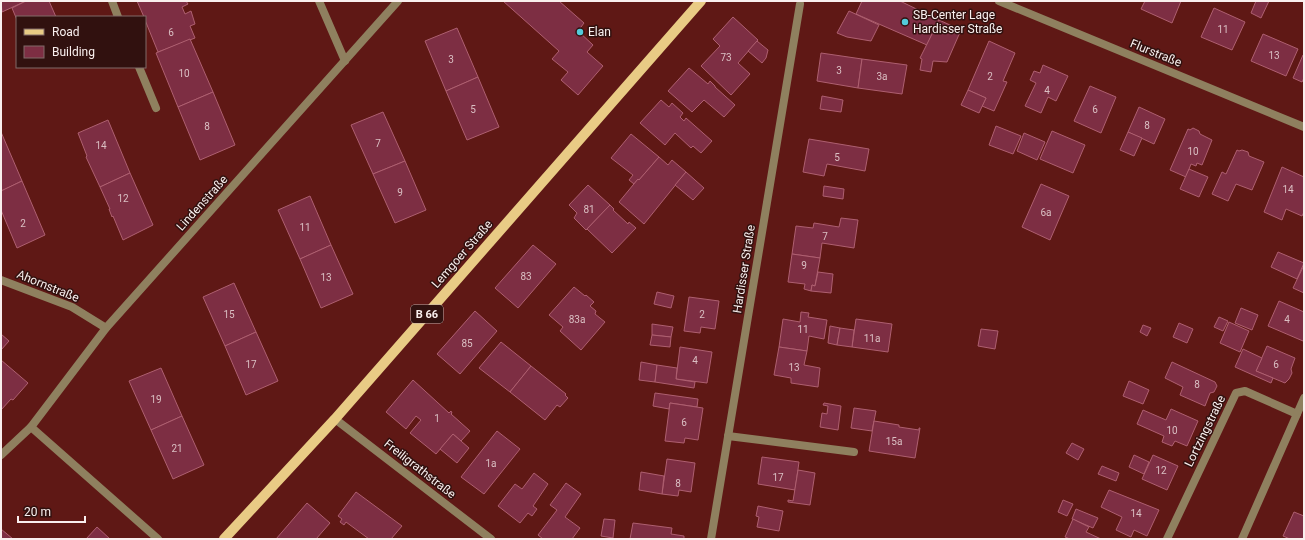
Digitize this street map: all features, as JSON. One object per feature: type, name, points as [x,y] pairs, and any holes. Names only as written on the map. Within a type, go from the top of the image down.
[{"type":"main road","name":"Lemgoer Straße","points":[[224,539],[335,419],[701,1]]},
{"type":"street","points":[[112,1],[118,16]]},
{"type":"street","points":[[319,1],[345,61]]},
{"type":"street","name":"Lindenstraße","points":[[1,455],[31,427],[106,328],[398,1]]},
{"type":"street","name":"Flurstraße","points":[[999,1],[1304,127]]},
{"type":"street","name":"Hardisser Straße","points":[[711,539],[800,4]]},
{"type":"street","points":[[139,68],[156,108]]},
{"type":"street","name":"Ahornstraße","points":[[1,280],[72,307],[106,328]]},
{"type":"street","name":"Lortzingstraße","points":[[1167,539],[1236,393],[1245,391],[1297,414]]},
{"type":"street","points":[[1242,539],[1304,398]]},
{"type":"street","name":"Freiligrathstraße","points":[[335,419],[491,539]]},
{"type":"street","points":[[31,427],[158,539]]},
{"type":"street","points":[[728,436],[854,452]]},
{"type":"building","points":[[1,1],[26,1],[2,12]]},
{"type":"building","points":[[26,1],[49,1],[56,16],[16,16],[16,18],[12,8]]},
{"type":"building","points":[[137,1],[186,1],[188,4],[182,7],[185,14],[191,11],[195,24],[190,26],[195,38],[158,52],[146,22],[146,16],[144,16]]},
{"type":"building","points":[[503,1],[559,1],[584,23],[578,31],[593,45],[587,52],[603,66],[578,95],[561,80],[568,72],[552,59],[559,51]]},
{"type":"building","name":"SB-Center Lage Hardisser Straße","points":[[862,1],[900,1],[939,20],[927,45],[856,14]]},
{"type":"building","points":[[1145,1],[1181,1],[1172,23],[1141,9]]},
{"type":"building","points":[[1256,1],[1269,1],[1261,18],[1251,13]]},
{"type":"building","points":[[1214,8],[1245,22],[1232,50],[1201,37]]},
{"type":"building","points":[[849,11],[879,25],[871,41],[847,37],[837,33]]},
{"type":"building","points":[[733,17],[758,40],[738,63],[750,74],[731,95],[701,66],[720,46],[713,39]]},
{"type":"building","points":[[939,20],[961,30],[947,62],[933,61],[931,72],[920,70],[922,59],[920,58]]},
{"type":"building","points":[[457,28],[478,77],[446,91],[425,41]]},
{"type":"building","points":[[1263,34],[1298,49],[1286,76],[1251,61]]},
{"type":"building","points":[[190,39],[213,92],[178,107],[156,53]]},
{"type":"building","points":[[757,41],[768,50],[766,58],[762,63],[748,51]]},
{"type":"building","points":[[989,41],[1015,53],[1003,81],[1007,82],[994,111],[982,106],[986,98],[968,90]]},
{"type":"building","points":[[821,53],[862,59],[858,88],[817,81]]},
{"type":"building","points":[[1303,55],[1304,78],[1302,82],[1293,78]]},
{"type":"building","points":[[862,59],[907,65],[902,94],[858,88]]},
{"type":"building","points":[[1043,65],[1068,76],[1056,101],[1048,97],[1041,113],[1025,106],[1036,83],[1030,80],[1034,71],[1040,73]]},
{"type":"building","points":[[689,68],[708,84],[710,81],[735,105],[724,117],[704,100],[692,112],[668,91]]},
{"type":"building","points":[[478,77],[499,127],[467,140],[446,91]]},
{"type":"building","points":[[1090,86],[1116,97],[1101,133],[1074,121]]},
{"type":"building","points":[[968,90],[986,98],[979,113],[961,105]]},
{"type":"building","points":[[213,92],[235,145],[200,160],[178,107]]},
{"type":"building","points":[[822,96],[843,100],[841,112],[820,109]]},
{"type":"building","points":[[661,100],[669,107],[672,103],[683,113],[680,117],[684,121],[686,118],[712,141],[701,153],[693,146],[691,148],[675,133],[665,145],[640,123]]},
{"type":"building","points":[[1139,107],[1165,119],[1154,144],[1128,132]]},
{"type":"building","points":[[383,112],[405,161],[373,174],[351,125]]},
{"type":"building","points":[[108,120],[130,173],[100,187],[86,157],[87,156],[78,133]]},
{"type":"building","points":[[996,126],[1021,136],[1013,154],[989,145]]},
{"type":"building","points":[[1193,128],[1199,131],[1200,134],[1212,140],[1202,165],[1197,163],[1196,166],[1191,164],[1186,177],[1170,170],[1188,129],[1190,130]]},
{"type":"building","points":[[1052,131],[1085,145],[1073,173],[1040,159]]},
{"type":"building","points":[[1,132],[22,181],[1,191]]},
{"type":"building","points":[[1128,132],[1142,138],[1134,156],[1120,150]]},
{"type":"building","points":[[1024,133],[1045,142],[1037,160],[1017,151]]},
{"type":"building","points":[[631,134],[659,157],[634,184],[629,180],[633,175],[611,158]]},
{"type":"building","points":[[809,139],[869,149],[865,171],[827,164],[824,176],[803,172]]},
{"type":"building","points":[[1237,150],[1248,152],[1249,156],[1264,162],[1252,190],[1236,184],[1228,201],[1212,194],[1222,172],[1226,174]]},
{"type":"building","points":[[659,157],[668,165],[672,160],[686,172],[644,224],[619,202]]},
{"type":"building","points":[[405,161],[426,210],[395,223],[373,174]]},
{"type":"building","points":[[1282,167],[1304,177],[1304,212],[1302,216],[1286,209],[1282,220],[1264,212]]},
{"type":"building","points":[[1189,169],[1208,177],[1199,197],[1180,189]]},
{"type":"building","points":[[686,172],[704,188],[693,200],[675,185]]},
{"type":"building","points":[[130,173],[153,225],[123,240],[100,187]]},
{"type":"building","points":[[22,181],[45,235],[17,248],[1,210],[1,191]]},
{"type":"building","points":[[1041,184],[1069,196],[1050,240],[1022,227]]},
{"type":"building","points":[[588,185],[610,205],[586,230],[574,218],[577,213],[569,205]]},
{"type":"building","points":[[824,186],[844,189],[843,199],[823,196]]},
{"type":"building","points":[[310,196],[331,245],[300,259],[278,210]]},
{"type":"building","points":[[610,205],[614,209],[613,210],[628,224],[629,222],[636,228],[612,253],[587,229]]},
{"type":"building","points":[[841,218],[858,220],[854,248],[822,243],[820,258],[792,254],[796,226],[813,228],[814,223],[839,227]]},
{"type":"building","points":[[331,245],[353,294],[321,308],[300,259]]},
{"type":"building","points":[[533,245],[556,264],[518,308],[495,288]]},
{"type":"building","points":[[1278,252],[1304,263],[1297,279],[1271,267]]},
{"type":"building","points":[[792,254],[820,258],[815,286],[812,285],[811,291],[804,289],[805,284],[788,282]]},
{"type":"building","points":[[1304,265],[1304,293],[1293,288]]},
{"type":"building","points":[[818,272],[833,274],[831,293],[811,291],[812,285],[815,286]]},
{"type":"building","points":[[234,283],[256,332],[225,346],[203,297]]},
{"type":"building","points":[[574,287],[594,302],[590,306],[596,311],[595,314],[605,322],[581,350],[560,331],[563,327],[549,315]]},
{"type":"building","points":[[657,292],[674,296],[671,308],[654,304]]},
{"type":"building","points":[[689,297],[719,301],[715,329],[701,327],[700,333],[684,331]]},
{"type":"building","points":[[1279,301],[1304,312],[1303,341],[1268,326]]},
{"type":"building","points":[[1241,308],[1258,315],[1252,330],[1235,323]]},
{"type":"building","points":[[475,311],[497,331],[460,374],[437,354]]},
{"type":"building","points":[[801,312],[809,313],[808,317],[827,320],[824,339],[809,336],[807,351],[779,347],[783,319],[800,322]]},
{"type":"building","points":[[1219,317],[1228,321],[1223,331],[1214,327]]},
{"type":"building","points":[[856,319],[892,324],[888,352],[852,347]]},
{"type":"building","points":[[1229,322],[1249,331],[1240,352],[1220,343]]},
{"type":"building","points":[[1179,323],[1193,329],[1187,343],[1173,337]]},
{"type":"building","points":[[652,324],[673,327],[671,337],[652,335]]},
{"type":"building","points":[[1143,325],[1151,328],[1147,336],[1140,332]]},
{"type":"building","points":[[830,326],[840,328],[837,345],[828,343]]},
{"type":"building","points":[[840,328],[854,330],[852,347],[837,345]]},
{"type":"building","points":[[981,329],[998,331],[995,349],[978,346]]},
{"type":"building","points":[[256,332],[278,381],[246,395],[225,346]]},
{"type":"building","points":[[1,334],[9,341],[1,350]]},
{"type":"building","points":[[652,335],[671,337],[670,347],[650,345]]},
{"type":"building","points":[[501,342],[531,366],[510,392],[479,368]]},
{"type":"building","points":[[1267,346],[1295,358],[1291,369],[1292,373],[1285,383],[1256,371]]},
{"type":"building","points":[[680,347],[712,352],[707,383],[676,379]]},
{"type":"building","points":[[779,347],[807,351],[804,365],[820,368],[818,387],[791,383],[791,378],[774,375]]},
{"type":"building","points":[[1243,349],[1262,358],[1256,371],[1273,378],[1271,383],[1235,367]]},
{"type":"building","points":[[1,360],[28,383],[13,400],[11,399],[1,410]]},
{"type":"building","points":[[641,362],[657,365],[655,382],[639,380]]},
{"type":"building","points":[[1172,362],[1215,382],[1217,386],[1214,392],[1210,393],[1205,406],[1180,395],[1183,387],[1165,378]]},
{"type":"building","points":[[657,365],[677,368],[676,379],[695,382],[694,388],[655,382]]},
{"type":"building","points":[[531,366],[566,394],[565,395],[568,398],[560,407],[557,405],[545,420],[510,392]]},
{"type":"building","points":[[161,368],[182,416],[151,430],[129,381]]},
{"type":"building","points":[[413,380],[449,413],[451,411],[451,414],[470,431],[461,441],[453,434],[436,454],[410,433],[421,420],[416,416],[406,429],[386,412]]},
{"type":"building","points":[[1129,381],[1149,390],[1143,404],[1123,396]]},
{"type":"building","points":[[655,393],[698,399],[697,407],[670,403],[669,409],[653,406]]},
{"type":"building","points":[[670,403],[703,408],[698,440],[685,438],[684,443],[665,441]]},
{"type":"building","points":[[824,403],[841,406],[838,430],[820,427],[822,413],[827,414],[828,406],[823,405]]},
{"type":"building","points":[[854,408],[876,411],[872,431],[851,428]]},
{"type":"building","points":[[1171,409],[1198,421],[1187,446],[1175,441],[1172,446],[1162,442],[1164,436],[1137,424],[1143,410],[1166,420]]},
{"type":"building","points":[[182,416],[204,465],[173,479],[151,430]]},
{"type":"building","points":[[874,421],[899,425],[899,427],[919,430],[920,428],[915,458],[869,451]]},
{"type":"building","points":[[497,431],[520,449],[484,494],[461,477]]},
{"type":"building","points":[[453,434],[469,448],[457,463],[440,449]]},
{"type":"building","points":[[1072,443],[1084,449],[1078,460],[1066,453]]},
{"type":"building","points":[[1134,455],[1149,462],[1144,474],[1129,467]]},
{"type":"building","points":[[1153,455],[1178,466],[1167,490],[1142,479]]},
{"type":"building","points":[[762,457],[799,462],[795,490],[758,484]]},
{"type":"building","points":[[667,459],[695,463],[691,492],[679,490],[678,496],[662,494]]},
{"type":"building","points":[[1102,466],[1119,473],[1116,481],[1098,474]]},
{"type":"building","points":[[798,470],[815,473],[810,505],[788,502],[788,500],[793,501]]},
{"type":"building","points":[[641,472],[664,476],[662,494],[639,490]]},
{"type":"building","points":[[534,473],[548,484],[533,506],[537,509],[532,516],[528,513],[520,523],[498,506],[515,484],[522,489]]},
{"type":"building","points":[[566,483],[581,494],[565,517],[580,528],[572,539],[543,539],[538,535],[557,510],[550,505]]},
{"type":"building","points":[[1109,490],[1159,510],[1147,536],[1134,530],[1131,537],[1116,530],[1122,517],[1101,507]]},
{"type":"building","points":[[356,492],[402,526],[391,539],[369,539],[346,522],[344,525],[340,522],[342,519],[338,516]]},
{"type":"building","points":[[1063,500],[1073,504],[1067,516],[1058,512]]},
{"type":"building","points":[[307,503],[330,523],[316,539],[276,539]]},
{"type":"building","points":[[758,506],[783,511],[779,531],[757,527],[759,517],[756,516]]},
{"type":"building","points":[[1076,509],[1098,518],[1093,528],[1072,519]]},
{"type":"building","points":[[1294,512],[1304,516],[1304,539],[1290,539],[1283,536]]},
{"type":"building","points":[[604,519],[615,520],[613,538],[601,536]]},
{"type":"building","points":[[1073,519],[1089,527],[1086,532],[1101,539],[1070,539],[1065,537]]},
{"type":"building","points":[[633,523],[672,528],[671,534],[684,536],[684,539],[630,539]]},
{"type":"building","points":[[97,527],[110,539],[86,539]]},
{"type":"building","points":[[1,529],[13,539],[1,539]]},
{"type":"place","name":"SB-Center Lage Hardisser Straße","points":[[905,22]]},
{"type":"place","name":"Elan","points":[[580,32]]}]
